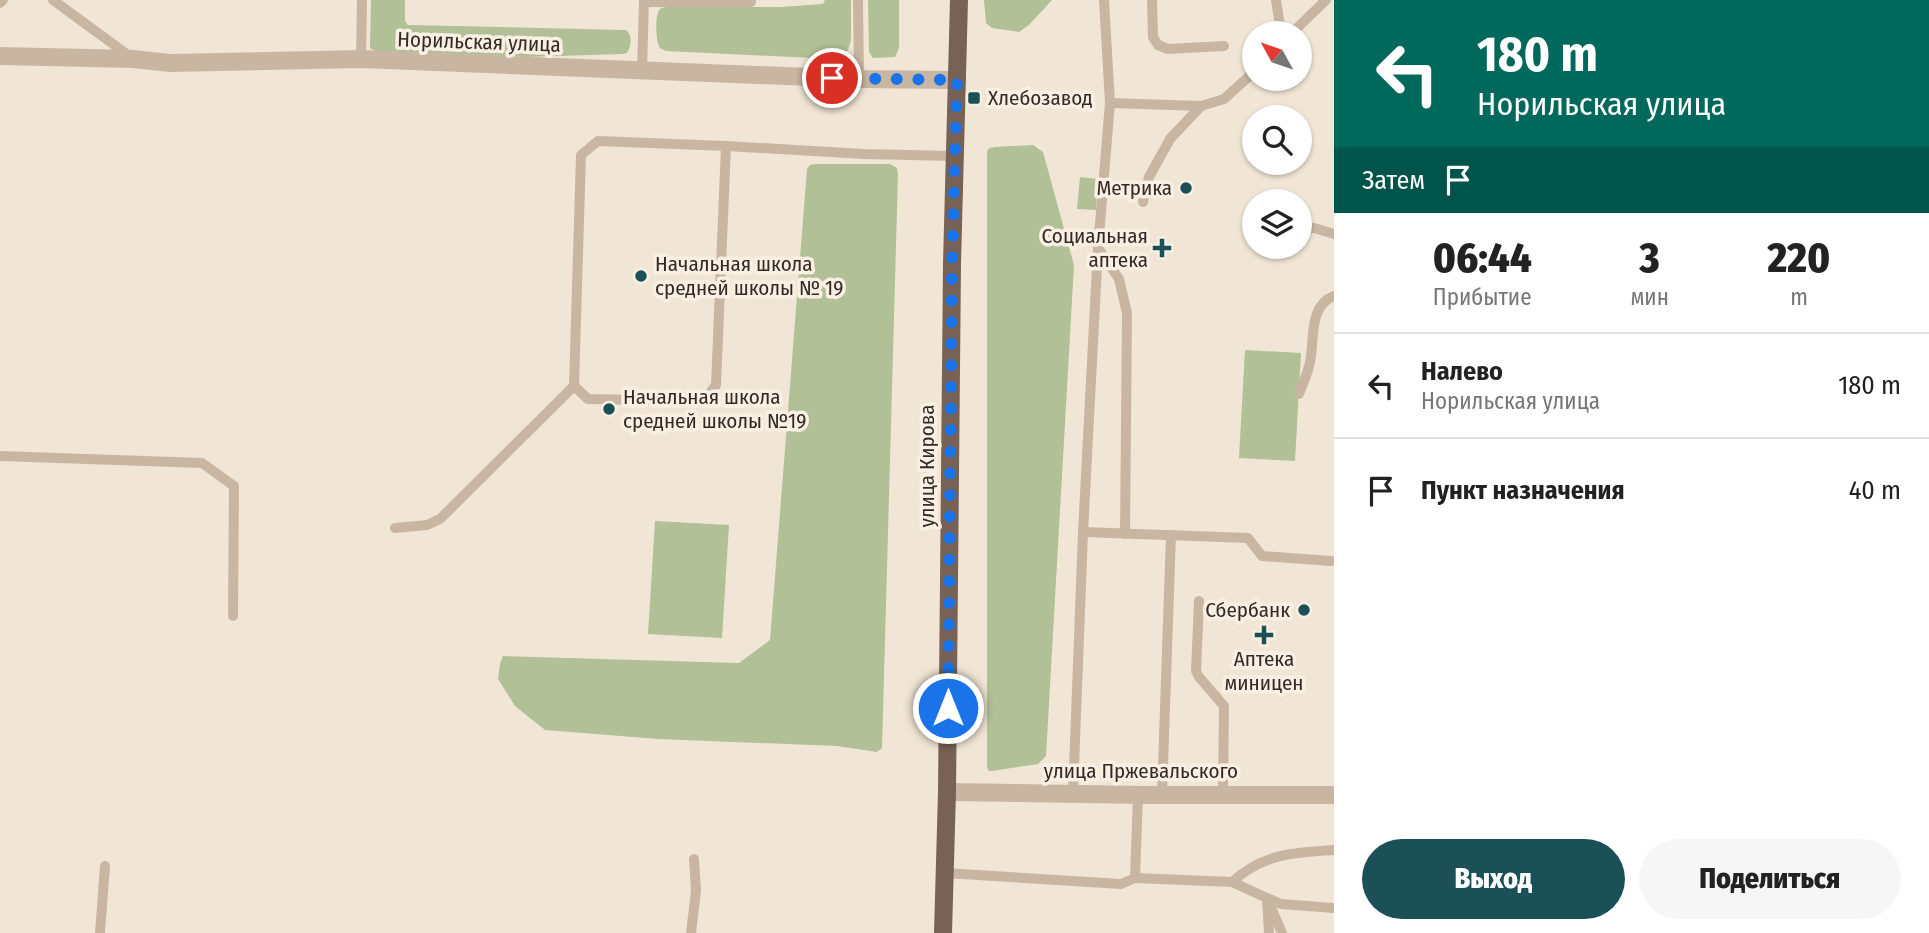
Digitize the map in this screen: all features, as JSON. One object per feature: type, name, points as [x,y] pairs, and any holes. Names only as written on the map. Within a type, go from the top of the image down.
[{"type":"main road","name":"улица Кирова","points":[[943,933],[954,156],[959,0]]},
{"type":"street","name":"Норильская улица","points":[[0,56],[133,59],[170,63],[360,59],[859,79],[957,80]]},
{"type":"street","name":"улица Пржевальского","points":[[947,792],[1334,795]]},
{"type":"lane","points":[[53,0],[133,59]]},
{"type":"lane","points":[[360,59],[362,0]]},
{"type":"lane","points":[[858,0],[859,79]]},
{"type":"lane","points":[[1073,794],[1098,247],[1110,103],[1104,0]]},
{"type":"lane","points":[[1153,0],[1153,37],[1158,45],[1168,49],[1224,46]]},
{"type":"lane","points":[[1276,0],[1279,21]]},
{"type":"lane","points":[[1304,21],[1326,0]]},
{"type":"lane","points":[[642,71],[644,1],[751,2]]},
{"type":"lane","points":[[1110,103],[1201,107],[1224,99],[1242,83]]},
{"type":"lane","points":[[1143,202],[1149,177],[1170,139],[1201,107]]},
{"type":"lane","points":[[395,528],[427,525],[440,519],[574,386],[581,155],[598,141],[954,156]]},
{"type":"lane","points":[[574,386],[588,399],[704,401],[716,386],[726,146]]},
{"type":"lane","points":[[1312,228],[1334,234]]},
{"type":"lane","points":[[1098,247],[1119,279],[1128,313],[1125,534]]},
{"type":"lane","points":[[1299,394],[1307,376],[1312,331],[1319,308],[1326,299],[1334,296]]},
{"type":"lane","points":[[0,456],[202,463],[234,486],[233,616]]},
{"type":"lane","points":[[1083,532],[1248,538],[1262,556],[1331,561]]},
{"type":"lane","points":[[1162,794],[1171,536]]},
{"type":"lane","points":[[1199,601],[1196,671],[1224,706],[1223,794]]},
{"type":"lane","points":[[1135,878],[1138,795]]},
{"type":"lane","points":[[1232,882],[1245,870],[1264,860],[1296,852],[1334,850]]},
{"type":"lane","points":[[691,933],[696,891],[694,859]]},
{"type":"lane","points":[[100,933],[105,866]]},
{"type":"lane","points":[[945,873],[1121,884],[1135,878],[1232,882],[1281,904],[1334,908]]},
{"type":"lane","points":[[1268,898],[1269,933]]},
{"type":"lane","points":[[1268,898],[1282,933]]},
{"type":"green space","points":[[371,0],[405,0],[405,21],[408,25],[626,30],[630,35],[630,44],[627,53],[622,54],[526,57],[375,51],[370,48]]},
{"type":"green space","points":[[825,0],[851,0],[851,40],[848,50],[834,59],[666,51],[660,48],[658,41],[657,16],[662,8],[781,7],[823,4]]},
{"type":"green space","points":[[868,0],[899,0],[899,48],[895,57],[873,58],[869,52]]},
{"type":"green space","points":[[984,0],[1052,0],[1019,32],[992,28],[986,23]]},
{"type":"green space","points":[[1033,145],[1043,152],[1074,265],[1046,756],[1038,764],[989,771],[987,152],[989,148],[995,147]]},
{"type":"green space","points":[[815,164],[890,164],[897,168],[898,174],[882,748],[877,752],[837,746],[658,739],[545,730],[515,706],[498,679],[503,656],[739,663],[770,640],[807,169]]},
{"type":"green space","points":[[1080,177],[1098,179],[1096,210],[1077,209]]},
{"type":"green space","points":[[1245,350],[1301,353],[1295,461],[1239,458]]},
{"type":"green space","points":[[655,521],[729,525],[722,638],[648,634]]},
{"type":"place","name":"Хлебoзавод","points":[[974,98]]},
{"type":"place","name":"Метрика","points":[[1186,188]]},
{"type":"place","name":"Социальная аптека","points":[[1162,248]]},
{"type":"place","name":"Начальная школа средней школы № 19","points":[[641,276]]},
{"type":"place","name":"Начальная школа средней школы №19","points":[[609,409]]},
{"type":"place","name":"Сбербанк","points":[[1304,610]]},
{"type":"place","name":"Аптека миницен","points":[[1264,635]]},
{"type":"route","points":[[832,78],[957,80],[952,263],[948,708]]}]
